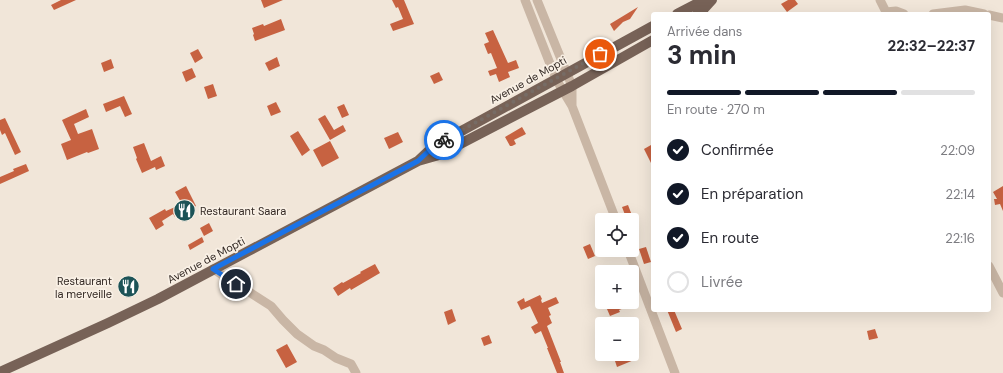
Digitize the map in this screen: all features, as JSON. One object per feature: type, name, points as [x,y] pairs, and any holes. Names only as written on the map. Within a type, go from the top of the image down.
[{"type":"main road","points":[[681,12],[698,3],[712,0]]},
{"type":"main road","points":[[700,12],[712,0]]},
{"type":"main road","name":"Avenue de Mopti","points":[[418,161],[434,146],[651,27]]},
{"type":"main road","name":"Avenue de Mopti","points":[[0,372],[158,299],[418,161],[438,155],[563,91],[651,41]]},
{"type":"street","points":[[525,0],[556,79],[572,106],[613,213]]},
{"type":"street","points":[[537,0],[572,86],[572,106]]},
{"type":"street","points":[[880,0],[886,12]]},
{"type":"street","points":[[949,12],[965,10],[974,12]]},
{"type":"street","points":[[991,15],[1003,18]]},
{"type":"street","points":[[631,257],[651,310]]},
{"type":"street","points":[[213,269],[271,306],[297,334],[314,346],[350,364],[356,373]]},
{"type":"street","points":[[991,270],[1003,292]]},
{"type":"street","points":[[652,312],[675,373]]},
{"type":"building","points":[[61,0],[76,0],[54,10],[51,5]]},
{"type":"building","points":[[261,0],[283,0],[264,8]]},
{"type":"building","points":[[392,0],[404,0],[414,24],[393,31],[390,24],[403,19],[398,7],[396,8]]},
{"type":"building","points":[[788,0],[795,0],[798,4],[787,12],[781,4]]},
{"type":"building","points":[[638,7],[630,19],[623,22],[614,31],[610,24]]},
{"type":"building","points":[[281,19],[285,30],[255,41],[252,28],[263,24],[264,26]]},
{"type":"building","points":[[493,30],[508,63],[516,60],[519,68],[508,72],[510,77],[499,82],[496,74],[490,76],[488,71],[497,68],[491,53],[488,54],[484,44],[489,42],[485,33]]},
{"type":"building","points":[[198,49],[203,58],[195,63],[190,53]]},
{"type":"building","points":[[277,57],[280,66],[269,71],[265,63]]},
{"type":"building","points":[[111,59],[114,68],[104,72],[101,63]]},
{"type":"building","points":[[192,68],[196,77],[186,82],[182,72]]},
{"type":"building","points":[[439,72],[443,80],[434,84],[430,76]]},
{"type":"building","points":[[213,84],[217,96],[208,99],[204,87]]},
{"type":"building","points":[[124,96],[132,114],[125,117],[120,106],[106,112],[103,104]]},
{"type":"building","points":[[276,102],[281,112],[271,116],[267,106]]},
{"type":"building","points":[[344,104],[349,115],[342,118],[337,107]]},
{"type":"building","points":[[86,109],[89,117],[74,124],[78,134],[92,129],[99,149],[67,160],[61,144],[71,140],[62,120]]},
{"type":"building","points":[[325,115],[334,130],[343,125],[346,131],[330,140],[318,119]]},
{"type":"building","points":[[5,118],[21,152],[15,155],[5,133],[2,135],[0,130],[0,120]]},
{"type":"building","points":[[522,127],[526,134],[514,140],[516,144],[510,146],[505,137]]},
{"type":"building","points":[[298,131],[310,150],[302,156],[290,136]]},
{"type":"building","points":[[398,132],[403,142],[389,149],[384,138]]},
{"type":"building","points":[[330,141],[339,158],[322,167],[313,150]]},
{"type":"building","points":[[144,143],[151,161],[161,156],[165,166],[156,170],[155,167],[142,173],[133,147]]},
{"type":"building","points":[[651,145],[651,163],[644,149]]},
{"type":"building","points":[[26,164],[29,171],[0,184],[0,177],[14,171],[13,169]]},
{"type":"building","points":[[186,186],[196,206],[175,217],[173,214],[162,221],[164,225],[156,230],[149,218],[165,209],[166,211],[182,204],[175,192]]},
{"type":"building","points":[[1003,186],[1003,211],[1000,204],[995,205],[994,199],[997,199],[993,192]]},
{"type":"building","points":[[628,205],[631,213],[624,213],[622,207]]},
{"type":"building","points":[[209,223],[213,231],[204,236],[200,228]]},
{"type":"building","points":[[202,237],[204,242],[190,250],[188,245]]},
{"type":"building","points":[[590,244],[595,256],[588,259],[583,247]]},
{"type":"building","points":[[646,247],[651,262],[644,264],[639,249]]},
{"type":"building","points":[[375,264],[380,273],[351,290],[350,288],[338,296],[333,288]]},
{"type":"building","points":[[540,295],[542,303],[556,297],[559,303],[548,308],[552,323],[547,326],[564,373],[557,373],[541,331],[535,334],[531,327],[538,323],[530,306],[521,310],[517,302],[524,298],[525,302]]},
{"type":"building","points":[[452,309],[456,321],[448,325],[444,312]]},
{"type":"building","points":[[607,309],[622,309],[619,310],[620,312],[610,316]]},
{"type":"building","points":[[668,312],[675,312],[682,329],[676,332]]},
{"type":"building","points":[[875,329],[878,338],[869,340],[867,331]]},
{"type":"building","points":[[489,335],[492,343],[484,346],[481,338]]},
{"type":"building","points":[[287,344],[297,362],[286,368],[276,350]]},
{"type":"building","points":[[615,361],[632,361],[617,367]]},
{"type":"way so far","points":[[444,140],[600,54]]},
{"type":"place","name":"Restaurant Saara","points":[[184,211]]},
{"type":"place","name":"Restaurant la merveille","points":[[128,287]]},
{"type":"route","points":[[236,284],[213,269],[418,161],[434,146],[444,140]]}]
